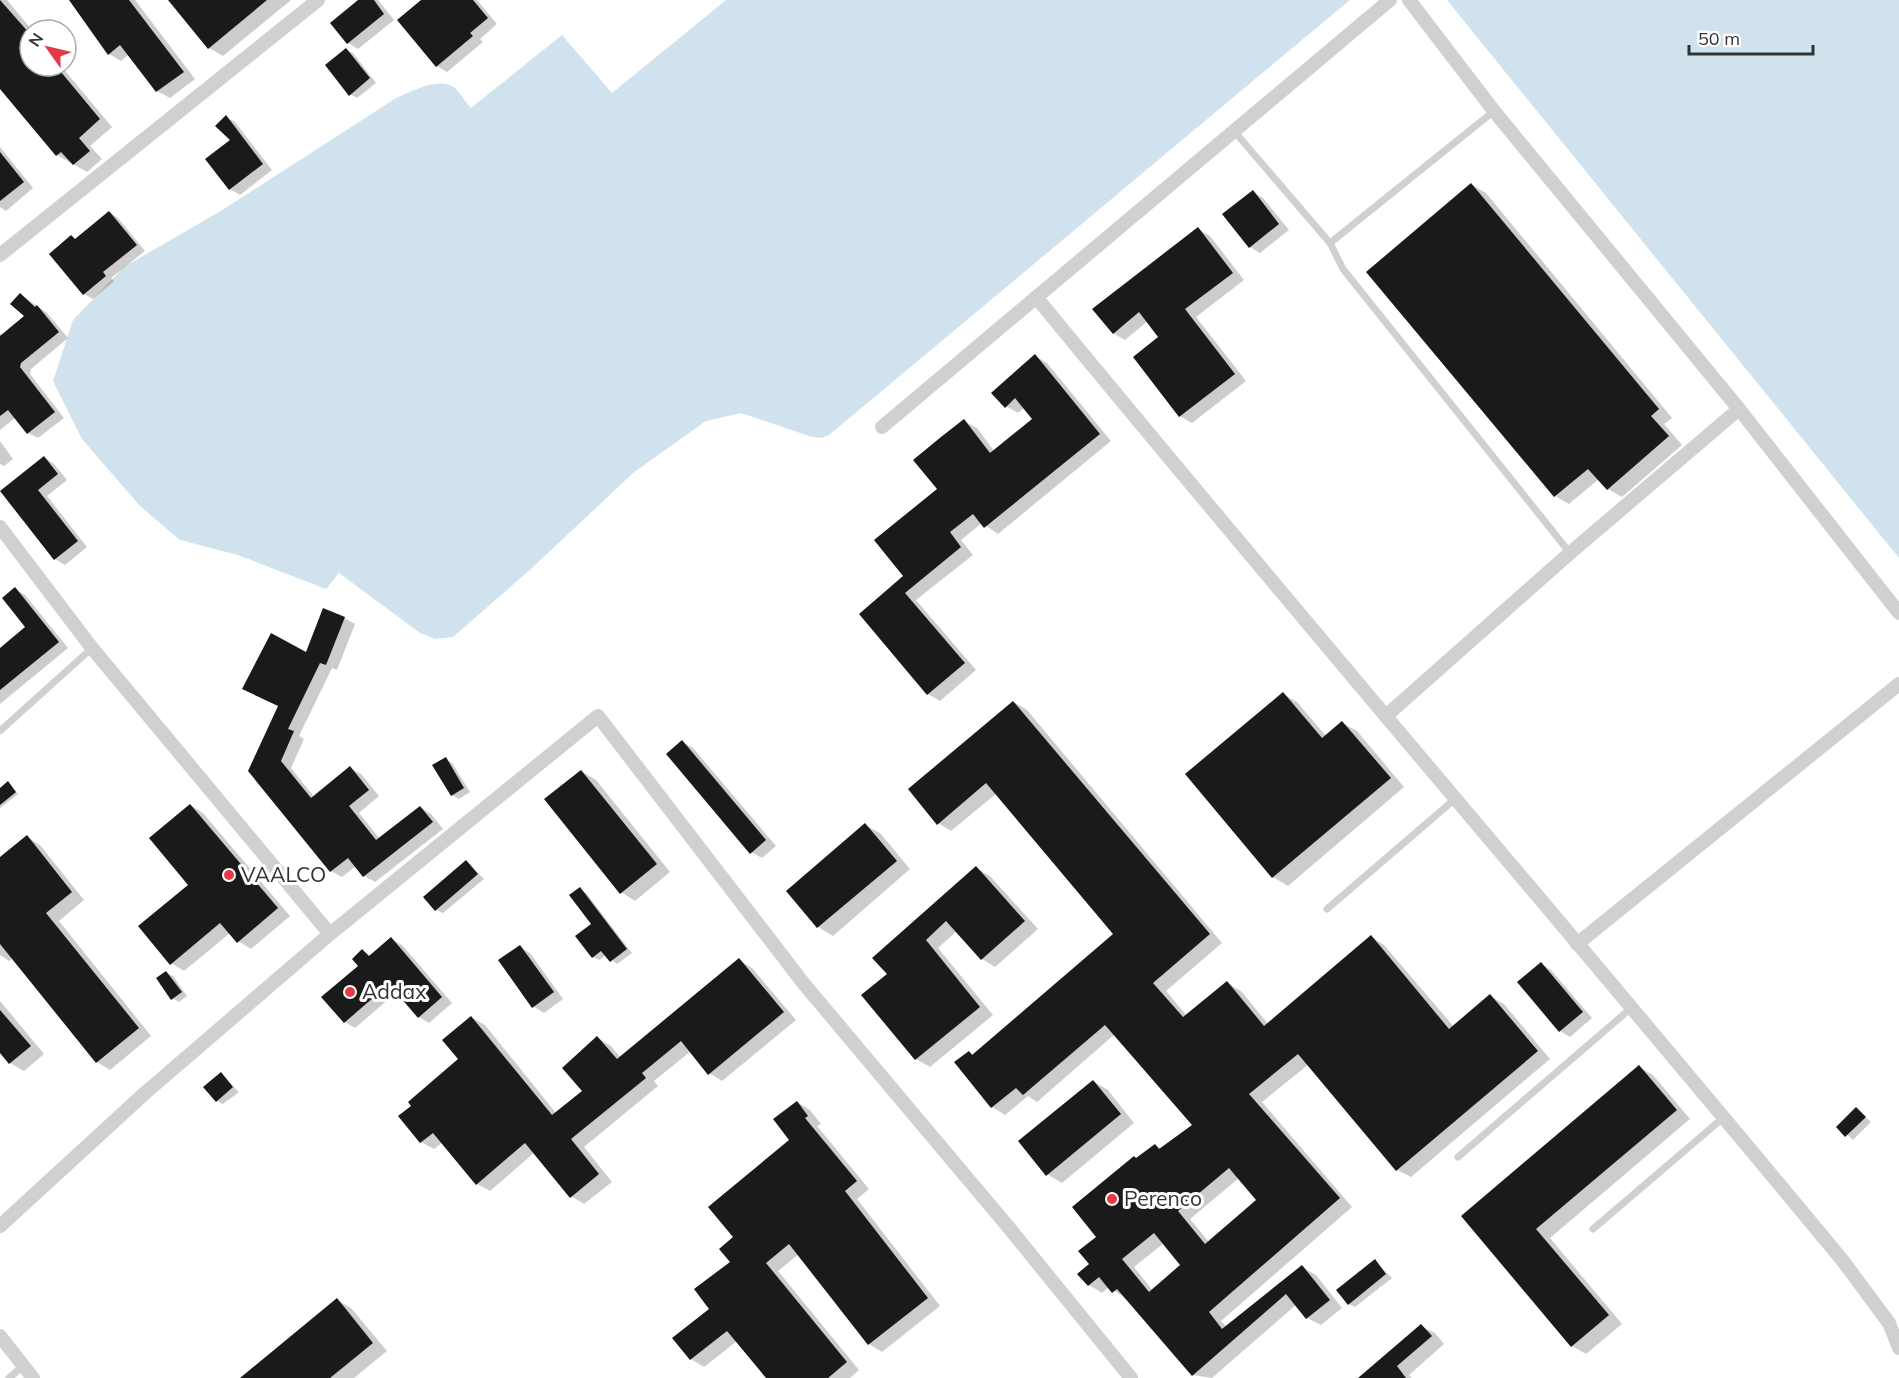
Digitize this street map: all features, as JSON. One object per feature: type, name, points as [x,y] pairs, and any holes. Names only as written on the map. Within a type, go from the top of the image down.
[{"type":"street","points":[[0,255],[318,0]]},
{"type":"street","points":[[882,427],[1390,0]]},
{"type":"street","points":[[1409,0],[1494,111],[1739,409],[1899,613]]},
{"type":"street","points":[[1036,297],[1225,527],[1387,715],[1630,1009],[1724,1117],[1843,1261],[1889,1323],[1899,1348]]},
{"type":"street","points":[[1387,715],[1570,553],[1739,409]]},
{"type":"street","points":[[0,527],[92,648],[330,934]]},
{"type":"street","points":[[1577,944],[1899,684]]},
{"type":"street","points":[[0,1226],[145,1093],[330,934],[598,716],[804,984],[1010,1229],[1131,1378]]},
{"type":"street","points":[[0,1336],[33,1378]]},
{"type":"lane","points":[[1330,243],[1494,111]]},
{"type":"lane","points":[[1233,130],[1330,243],[1343,269],[1570,553]]},
{"type":"lane","points":[[0,731],[92,648]]},
{"type":"lane","points":[[1327,909],[1455,799]]},
{"type":"lane","points":[[1458,1157],[1630,1009]]},
{"type":"lane","points":[[1593,1228],[1724,1117]]},
{"type":"lane","points":[[9,1378],[23,1366]]},
{"type":"water","points":[[726,0],[1350,0],[829,435],[822,438],[812,437],[741,413],[706,421],[633,473],[532,568],[453,637],[435,639],[420,633],[339,573],[326,589],[238,555],[180,540],[140,506],[82,439],[53,381],[73,320],[124,267],[224,209],[396,98],[426,86],[443,84],[456,89],[471,108],[562,35],[612,93]]},
{"type":"water","points":[[1447,0],[1899,0],[1899,558]]},
{"type":"building","points":[[0,0],[18,20],[18,78],[66,78],[100,119],[79,138],[90,151],[73,165],[61,152],[56,156],[0,89]]},
{"type":"building","points":[[69,0],[129,0],[184,72],[156,92],[120,45],[108,55]]},
{"type":"building","points":[[168,0],[267,0],[208,49]]},
{"type":"building","points":[[358,0],[374,0],[384,14],[347,44],[330,23]]},
{"type":"building","points":[[421,0],[473,0],[488,18],[470,33],[473,36],[436,67],[397,20]]},
{"type":"building","points":[[346,48],[370,78],[349,96],[325,65]]},
{"type":"building","points":[[226,115],[263,164],[229,190],[205,159],[230,140],[215,126]]},
{"type":"building","points":[[0,152],[24,182],[0,201]]},
{"type":"building","points":[[1471,183],[1659,409],[1651,416],[1669,436],[1607,490],[1588,469],[1554,497],[1366,272]]},
{"type":"building","points":[[1253,190],[1279,224],[1249,248],[1222,214]]},
{"type":"building","points":[[109,211],[137,245],[103,272],[106,276],[83,295],[49,254],[71,235],[75,239]]},
{"type":"building","points":[[1198,227],[1233,273],[1185,309],[1235,374],[1179,417],[1133,357],[1158,337],[1139,312],[1113,334],[1092,309]]},
{"type":"building","points":[[20,293],[35,307],[37,305],[59,332],[21,363],[20,367],[55,412],[27,434],[8,410],[0,416],[0,336],[24,316],[10,304]]},
{"type":"building","points":[[1035,354],[1100,434],[984,528],[973,514],[950,532],[961,547],[905,593],[965,663],[927,695],[859,614],[903,576],[874,540],[937,489],[913,460],[964,419],[990,453],[1032,419],[1015,398],[1005,408],[991,393]]},
{"type":"building","points":[[44,456],[58,474],[38,490],[78,541],[54,560],[0,491]]},
{"type":"building","points":[[15,587],[59,642],[0,690],[0,648],[25,627],[2,598]]},
{"type":"building","points":[[323,608],[345,617],[326,665],[320,663],[288,729],[294,731],[281,761],[311,798],[350,766],[369,790],[349,806],[376,840],[420,806],[433,822],[363,877],[348,858],[330,872],[248,771],[278,706],[242,689],[271,633],[306,652]]},
{"type":"building","points":[[1283,692],[1322,738],[1342,721],[1391,778],[1272,878],[1185,774]]},
{"type":"building","points":[[1013,701],[1210,934],[1153,983],[1183,1017],[1227,981],[1264,1026],[1371,935],[1449,1029],[1490,994],[1538,1051],[1396,1171],[1298,1054],[1249,1094],[1340,1198],[1209,1312],[1222,1329],[1302,1265],[1330,1300],[1306,1319],[1286,1294],[1192,1376],[1117,1289],[1112,1293],[1099,1277],[1088,1286],[1077,1274],[1089,1264],[1078,1251],[1096,1237],[1072,1207],[1134,1156],[1136,1158],[1155,1144],[1159,1149],[1192,1125],[1105,1025],[1023,1095],[1016,1088],[991,1108],[954,1062],[969,1051],[972,1055],[1113,934],[986,783],[937,825],[908,789]],"holes":[[[1229,1168],[1256,1200],[1205,1244],[1178,1211]],[[1154,1233],[1180,1265],[1149,1292],[1122,1259]]]},
{"type":"building","points":[[682,740],[766,840],[750,854],[666,754]]},
{"type":"building","points":[[446,757],[464,788],[451,796],[432,765]]},
{"type":"building","points":[[581,770],[657,864],[620,894],[544,799]]},
{"type":"building","points":[[8,781],[16,792],[0,805],[0,788]]},
{"type":"building","points":[[190,804],[278,908],[237,943],[220,923],[170,965],[138,926],[188,885],[149,838]]},
{"type":"building","points":[[865,823],[897,861],[817,928],[786,891]]},
{"type":"building","points":[[27,835],[72,892],[46,913],[139,1028],[96,1063],[0,944],[0,857]]},
{"type":"building","points":[[466,860],[478,874],[435,911],[423,897]]},
{"type":"building","points":[[976,866],[1025,921],[981,960],[946,921],[926,940],[980,1007],[915,1060],[861,995],[887,974],[872,958]]},
{"type":"building","points":[[580,887],[627,949],[610,962],[601,951],[592,958],[575,936],[591,924],[569,895]]},
{"type":"building","points":[[391,937],[442,997],[418,1018],[389,984],[344,1023],[321,997],[358,966],[352,959],[362,949],[369,956]]},
{"type":"building","points":[[520,945],[554,992],[532,1008],[498,960]]},
{"type":"building","points":[[739,958],[784,1012],[708,1075],[681,1041],[642,1073],[646,1078],[571,1139],[599,1174],[570,1198],[525,1143],[476,1185],[433,1133],[420,1143],[398,1116],[411,1106],[408,1102],[458,1059],[442,1040],[471,1016],[552,1115],[582,1091],[562,1068],[597,1036],[617,1059]]},
{"type":"building","points":[[1541,962],[1583,1012],[1559,1032],[1517,982]]},
{"type":"building","points":[[166,971],[182,992],[171,1000],[156,978]]},
{"type":"building","points":[[0,1010],[31,1046],[9,1064],[0,1053]]},
{"type":"building","points":[[1639,1065],[1677,1110],[1536,1229],[1609,1315],[1571,1347],[1461,1216]]},
{"type":"building","points":[[221,1072],[233,1087],[216,1102],[203,1087]]},
{"type":"building","points":[[1093,1080],[1121,1114],[1046,1176],[1018,1141]]},
{"type":"building","points":[[797,1101],[808,1116],[805,1118],[857,1181],[845,1191],[928,1298],[868,1345],[789,1244],[766,1263],[847,1362],[828,1378],[766,1378],[727,1331],[690,1360],[672,1338],[709,1309],[694,1289],[730,1262],[719,1249],[733,1237],[708,1207],[789,1140],[773,1119]]},
{"type":"building","points":[[1856,1107],[1866,1117],[1845,1137],[1836,1127]]},
{"type":"building","points":[[1375,1259],[1386,1274],[1348,1305],[1336,1290]]},
{"type":"building","points":[[337,1298],[373,1343],[330,1378],[240,1378]]},
{"type":"building","points":[[1421,1324],[1432,1336],[1397,1366],[1406,1378],[1358,1378]]},
{"type":"place","name":"VAALCO","points":[[229,875]]},
{"type":"place","name":"Addax","points":[[350,992]]},
{"type":"place","name":"Perenco","points":[[1112,1199]]}]
